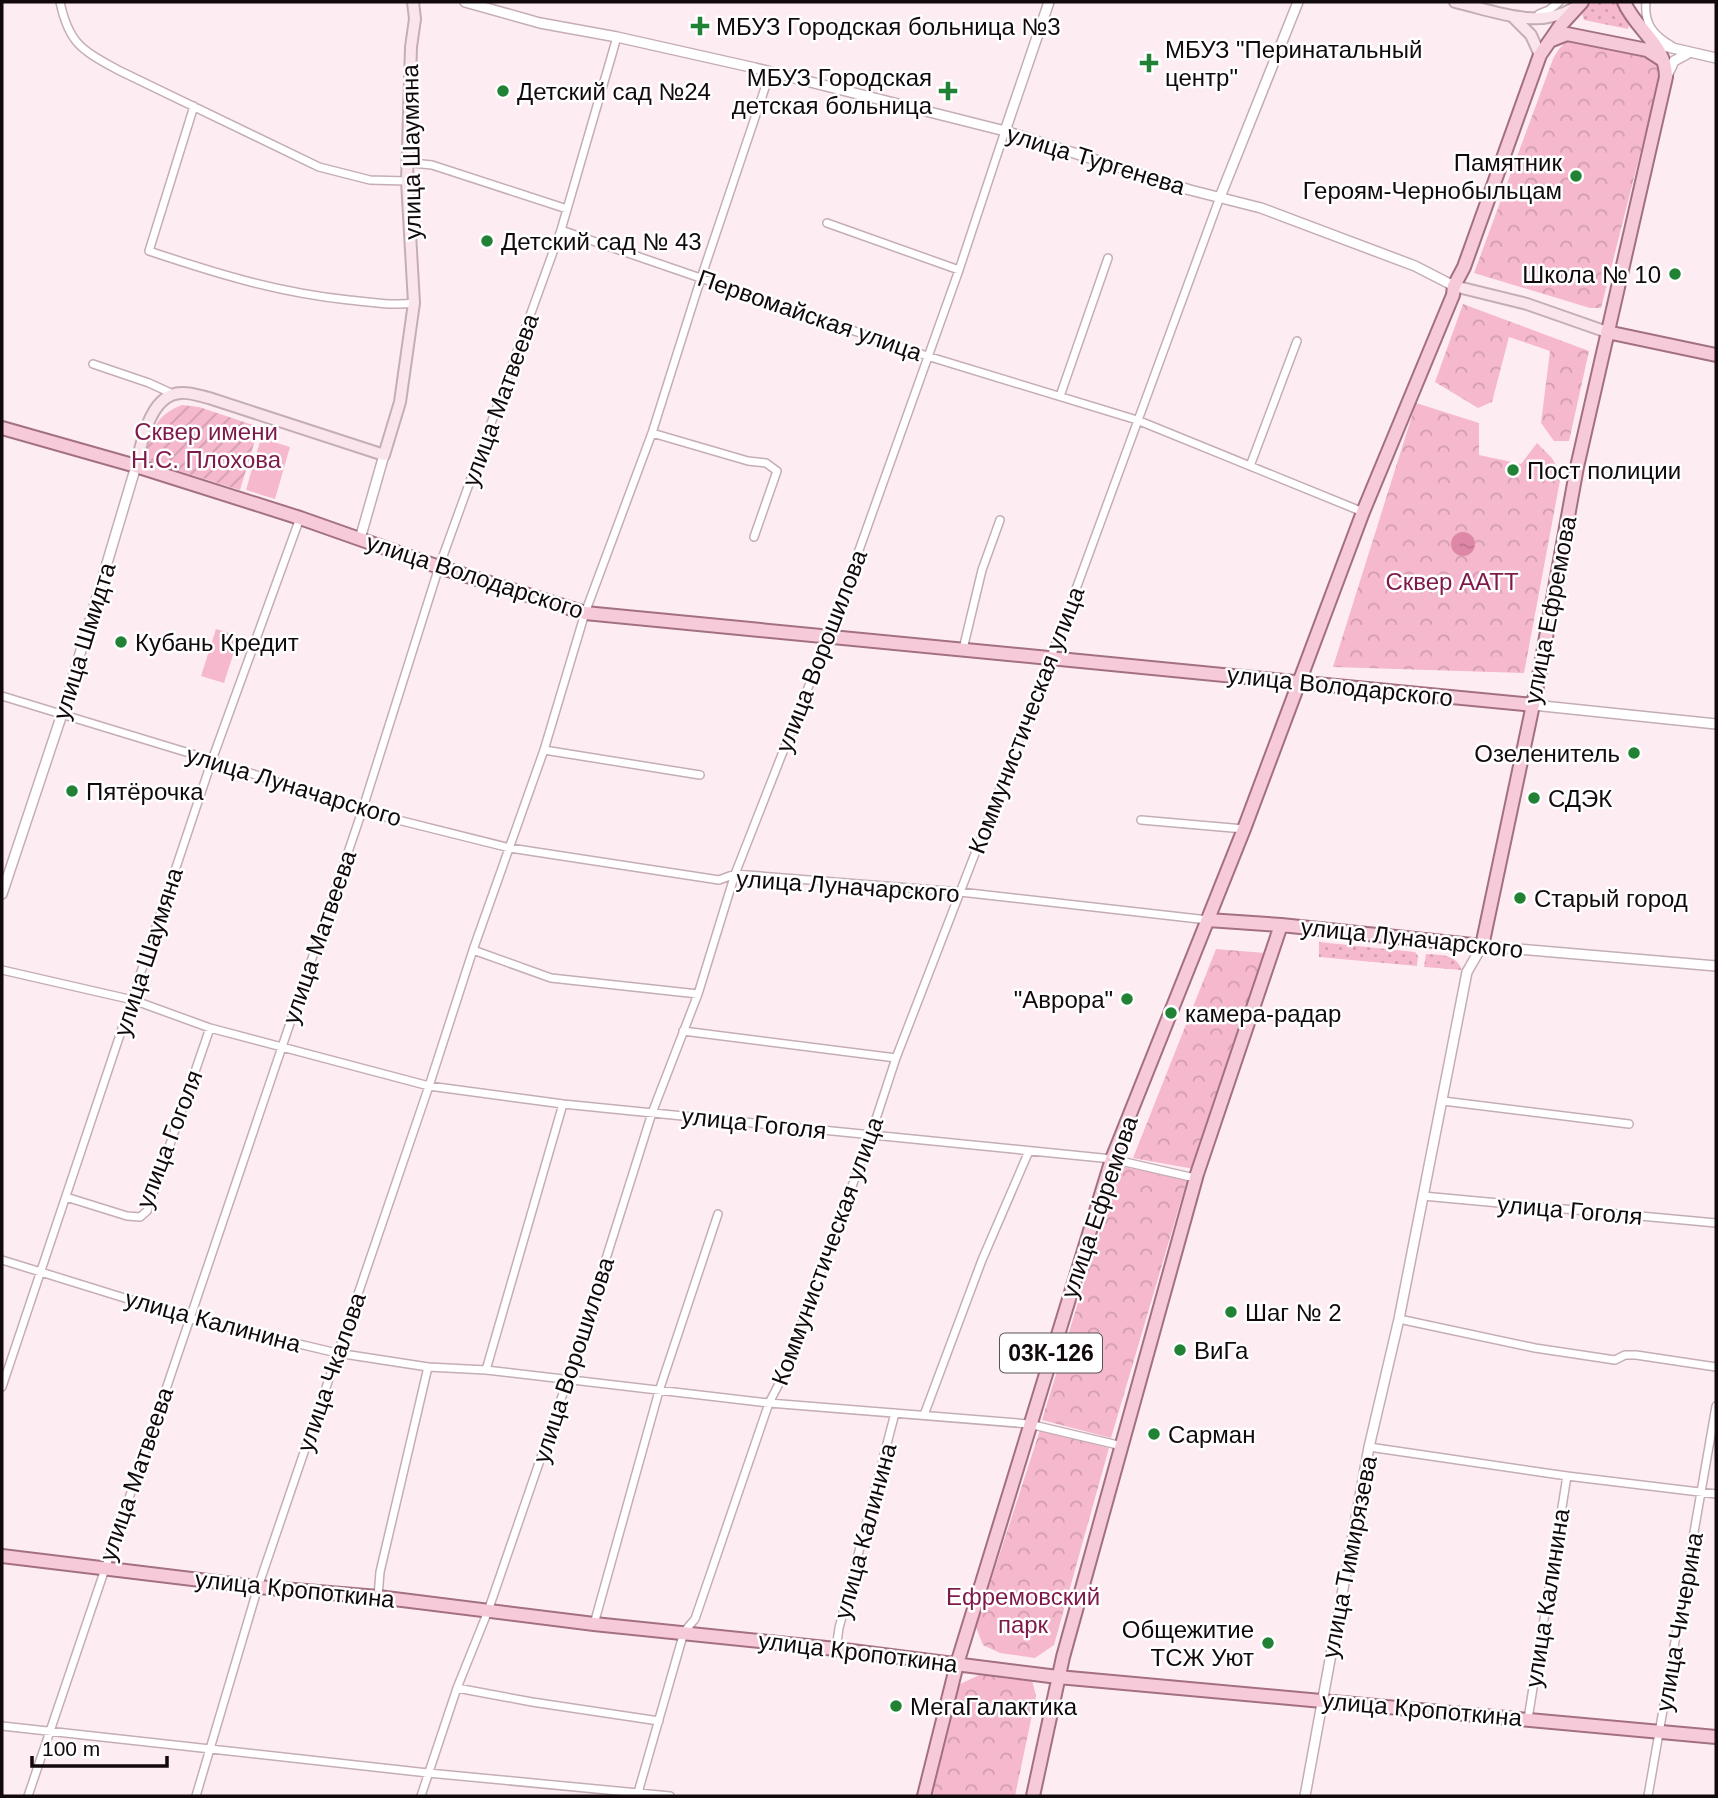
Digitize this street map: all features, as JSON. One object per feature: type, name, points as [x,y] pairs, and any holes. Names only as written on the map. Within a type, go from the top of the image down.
[{"type":"main road","name":"улица Шаумяна","points":[[384,455],[400,402],[414,303],[407,181],[411,47],[415,19],[413,2]]},
{"type":"main road","points":[[1455,2],[1510,15],[1546,19],[1560,16],[1579,4]]},
{"type":"main road","points":[[1624,2],[1655,44],[1666,71]]},
{"type":"main road","name":"улица Ефремова","points":[[924,1796],[957,1664],[1112,1159],[1244,829],[1363,512],[1464,267],[1541,54],[1579,4]]},
{"type":"main road","points":[[1510,15],[1531,35],[1541,54],[1552,40],[1567,33],[1647,50],[1656,55],[1666,71]]},
{"type":"main road","name":"улица Ефремова","points":[[1482,946],[1533,705],[1577,467],[1666,71]]},
{"type":"main road","name":"улица Тургенева","points":[[1454,286],[1527,304],[1607,332],[1716,355]]},
{"type":"main road","points":[[173,394],[184,392],[209,398],[384,455]]},
{"type":"main road","name":"улица Шмидта","points":[[136,466],[151,417],[162,401],[173,394]]},
{"type":"main road","name":"улица Володарского","points":[[2,428],[136,466],[300,518],[439,567],[585,613],[1533,705]]},
{"type":"main road","name":"улица Луначарского","points":[[1208,920],[1482,946]]},
{"type":"main road","points":[[1033,1796],[1058,1677],[1195,1178],[1281,925]]},
{"type":"main road","name":"улица Кропоткина","points":[[2,1556],[258,1587],[378,1597],[594,1624],[836,1649],[1058,1677],[1716,1737]]},
{"type":"street","points":[[60,2],[74,42],[90,55],[118,70],[327,170],[370,180],[407,181]]},
{"type":"street","name":"улица Тургенева","points":[[465,2],[540,23],[617,37],[1004,131],[1190,190],[1261,208],[1415,266],[1454,286]]},
{"type":"street","name":"улица Ворошилова","points":[[421,1796],[568,1379],[652,1113],[698,994],[735,874],[828,637],[959,270],[1049,2]]},
{"type":"street","name":"Коммунистическая улица","points":[[637,1794],[684,1632],[695,1619],[769,1403],[782,1378],[896,1058],[1051,657],[1220,197],[1238,158],[1298,2]]},
{"type":"street","points":[[1510,15],[1543,13],[1559,2]]},
{"type":"street","points":[[1644,2],[1640,16],[1645,33]]},
{"type":"street","points":[[1644,2],[1645,17],[1653,31],[1664,41],[1689,53]]},
{"type":"street","name":"улица Матвеева","points":[[28,1796],[362,811],[439,567],[561,230],[617,37]]},
{"type":"street","points":[[1655,44],[1716,58]]},
{"type":"street","points":[[1666,71],[1676,59],[1689,53]]},
{"type":"street","name":"улица Чкалова","points":[[196,1796],[258,1587],[473,950],[544,750],[585,613],[652,433],[770,73]]},
{"type":"street","points":[[194,106],[149,251],[269,288],[308,296],[395,305],[414,303]]},
{"type":"street","points":[[412,163],[432,165],[567,209]]},
{"type":"street","points":[[827,223],[959,270]]},
{"type":"street","name":"Первомайская улица","points":[[561,230],[928,356],[1137,420],[1363,512]]},
{"type":"street","points":[[1060,397],[1108,258]]},
{"type":"street","points":[[1251,466],[1297,341]]},
{"type":"street","points":[[93,365],[149,383],[173,394]]},
{"type":"street","points":[[652,433],[748,461],[766,463],[776,471],[754,537]]},
{"type":"street","name":"улица Шаумяна","points":[[360,539],[384,455]]},
{"type":"street","name":"улица Шмидта","points":[[2,894],[62,714],[136,466]]},
{"type":"street","name":"улица Шаумяна","points":[[2,1387],[212,760],[300,518]]},
{"type":"street","points":[[963,649],[982,570],[1000,520]]},
{"type":"street","name":"улица Луначарского","points":[[2,696],[212,760],[362,811],[510,848],[719,880],[735,874],[960,892],[1208,920]]},
{"type":"street","name":"улица Володарского","points":[[1533,705],[1716,724]]},
{"type":"street","points":[[544,750],[700,775]]},
{"type":"street","points":[[1141,820],[1244,829]]},
{"type":"street","name":"улица Луначарского","points":[[1482,946],[1716,966]]},
{"type":"street","name":"улица Тимирязева","points":[[1305,1796],[1369,1447],[1399,1319],[1467,972],[1482,946]]},
{"type":"street","points":[[473,950],[551,978],[698,994]]},
{"type":"street","name":"улица Гоголя","points":[[2,970],[133,1000],[210,1028],[429,1086],[563,1104],[1112,1159],[1195,1178]]},
{"type":"street","name":"улица Гоголя","points":[[66,1196],[127,1216],[140,1217],[147,1211],[210,1028]]},
{"type":"street","points":[[683,1031],[896,1058]]},
{"type":"street","points":[[1443,1101],[1629,1124]]},
{"type":"street","points":[[486,1370],[563,1104]]},
{"type":"street","points":[[923,1415],[982,1260],[1029,1151]]},
{"type":"street","name":"улица Гоголя","points":[[1423,1196],[1716,1223]]},
{"type":"street","points":[[594,1624],[659,1391],[718,1214]]},
{"type":"street","name":"улица Калинина","points":[[2,1260],[189,1318],[337,1353],[428,1367],[486,1370],[769,1403],[1029,1424],[1122,1447]]},
{"type":"street","points":[[1399,1319],[1562,1352],[1615,1360],[1636,1354],[1716,1367]]},
{"type":"street","points":[[378,1597],[380,1572],[428,1367]]},
{"type":"street","name":"улица Чичерина","points":[[1648,1796],[1716,1406]]},
{"type":"street","name":"улица Калинина","points":[[836,1649],[839,1628],[895,1413]]},
{"type":"street","name":"улица Калинина","points":[[1369,1447],[1566,1476],[1716,1494]]},
{"type":"street","name":"улица Калинина","points":[[1528,1719],[1566,1476]]},
{"type":"street","points":[[457,1688],[659,1721]]},
{"type":"street","points":[[2,1726],[428,1773],[670,1796]]},
{"type":"green space","points":[[1592,2],[1616,2],[1629,25],[1628,29],[1584,20],[1582,14]]},
{"type":"green space","points":[[1575,38],[1654,58],[1660,75],[1601,308],[1590,308],[1474,273],[1553,59],[1567,41]]},
{"type":"green space","points":[[1463,304],[1589,351],[1569,441],[1554,441],[1541,423],[1550,351],[1509,337],[1492,402],[1478,408],[1435,382]]},
{"type":"green space","name":"Сквер ААТТ","points":[[1416,403],[1479,423],[1479,455],[1521,464],[1537,443],[1552,458],[1561,475],[1524,673],[1333,667]]},
{"type":"green space","name":"Сквер имени Н.С. Плохова","points":[[182,405],[199,407],[259,427],[240,490],[144,460],[155,426],[165,414]]},
{"type":"green space","points":[[261,438],[290,447],[275,499],[246,490]]},
{"type":"green space","points":[[216,629],[239,636],[224,683],[201,676]]},
{"type":"green space","points":[[1319,942],[1415,952],[1418,956],[1417,966],[1319,957]]},
{"type":"green space","points":[[1216,949],[1265,953],[1194,1169],[1133,1158]]},
{"type":"green space","points":[[1426,954],[1452,958],[1462,970],[1424,967]]},
{"type":"green space","points":[[1120,1166],[1187,1180],[1111,1438],[1042,1420]]},
{"type":"green space","name":"Ефремовский парк","points":[[1040,1430],[1109,1448],[1054,1645],[1035,1658],[1000,1653],[983,1645],[976,1627]]},
{"type":"green space","name":"Ефремовский парк","points":[[993,1674],[1032,1680],[1036,1696],[1015,1796],[930,1796],[952,1688],[979,1675]]},
{"type":"water","points":[[1463,532],[1472,535],[1475,544],[1472,553],[1463,556],[1454,553],[1451,544],[1454,535]]},
{"type":"place","name":"МБУЗ Городская больница №3","points":[[700,26]]},
{"type":"place","name":"МБУЗ \"Перинатальный центр\"","points":[[1149,63]]},
{"type":"place","name":"Детский сад №24","points":[[503,91]]},
{"type":"place","name":"МБУЗ Городская детская больница","points":[[948,91]]},
{"type":"place","name":"Памятник Героям-Чернобыльцам","points":[[1576,176]]},
{"type":"place","name":"Детский сад № 43","points":[[487,241]]},
{"type":"place","name":"Школа № 10","points":[[1675,274]]},
{"type":"place","name":"Пост полиции","points":[[1513,470]]},
{"type":"place","name":"Кубань Кредит","points":[[121,642]]},
{"type":"place","name":"Озеленитель","points":[[1634,753]]},
{"type":"place","name":"Пятёрочка","points":[[72,791]]},
{"type":"place","name":"СДЭК","points":[[1534,798]]},
{"type":"place","name":"Старый город","points":[[1520,898]]},
{"type":"place","name":"\"Аврора\"","points":[[1127,999]]},
{"type":"place","name":"камера-радар","points":[[1171,1013]]},
{"type":"place","name":"Шаг № 2","points":[[1231,1312]]},
{"type":"place","name":"ВиГа","points":[[1180,1350]]},
{"type":"place","name":"Сарман","points":[[1154,1434]]},
{"type":"place","name":"Общежитие ТСЖ Уют","points":[[1268,1643]]},
{"type":"place","name":"МегаГалактика","points":[[896,1706]]}]
